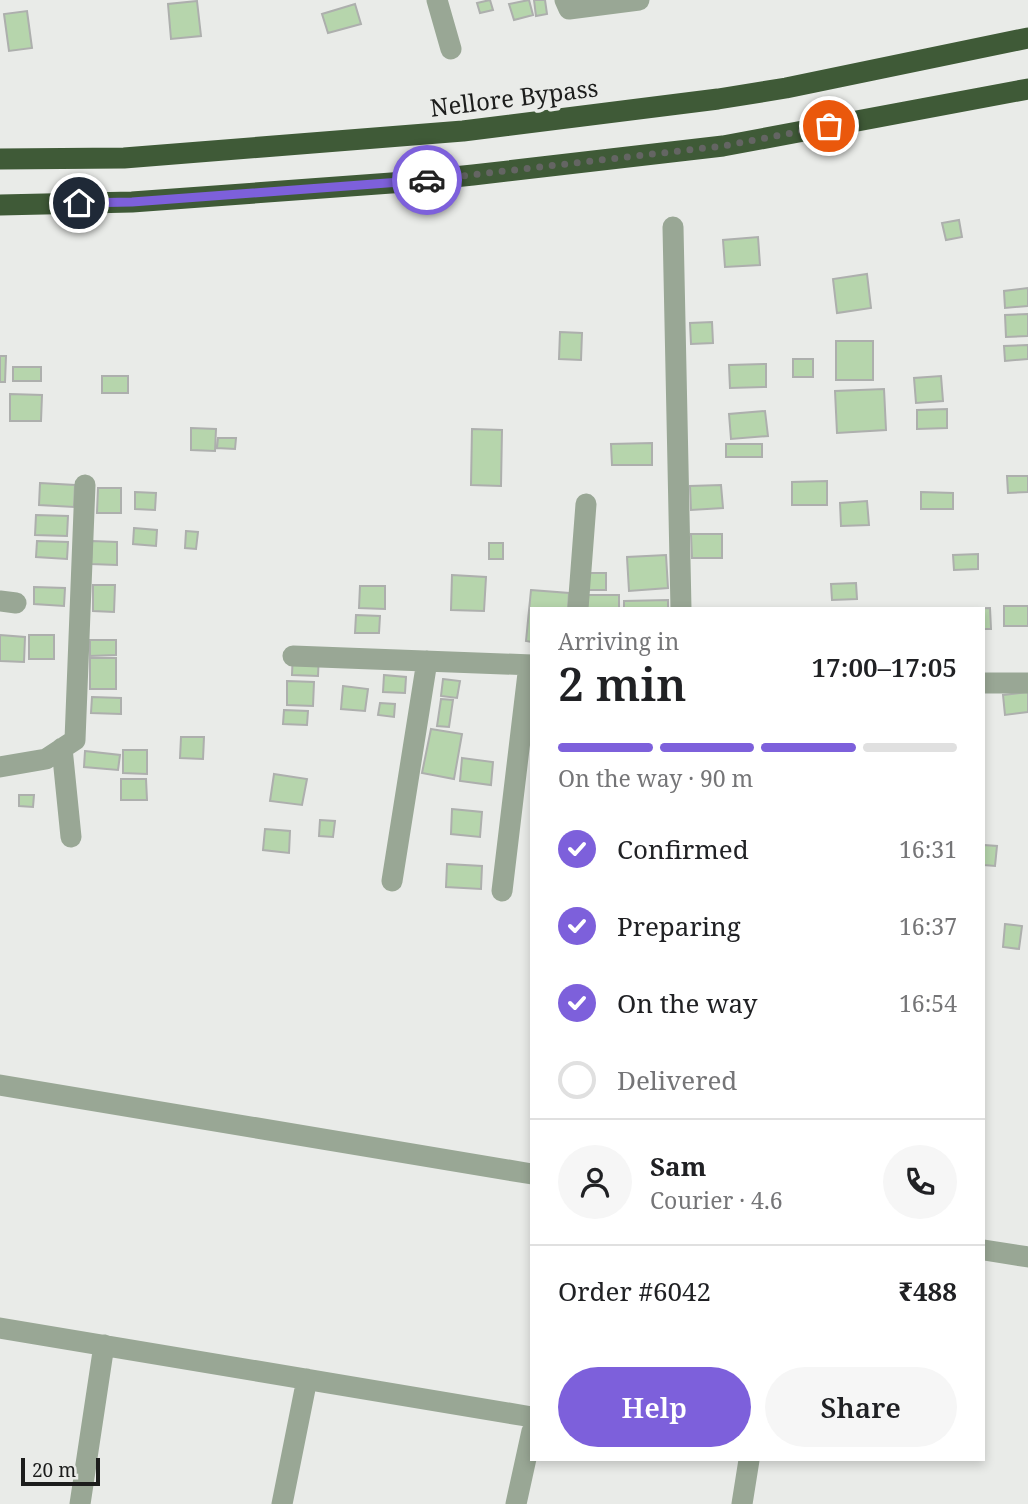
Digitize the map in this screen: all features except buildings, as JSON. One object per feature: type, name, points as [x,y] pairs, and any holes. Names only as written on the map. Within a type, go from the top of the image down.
[{"type":"highway","name":"Nellore Bypass","points":[[0,159],[124,158],[476,129],[772,90],[1028,38]]},
{"type":"highway","points":[[0,205],[132,202],[459,176],[723,146],[1028,89]]},
{"type":"street","points":[[437,0],[451,49]]},
{"type":"street","points":[[565,0],[569,9],[639,0]]},
{"type":"street","points":[[673,227],[681,607]]},
{"type":"street","points":[[0,767],[46,759],[75,740],[85,485]]},
{"type":"street","points":[[578,607],[586,504]]},
{"type":"street","points":[[293,656],[530,665]]},
{"type":"street","points":[[392,881],[427,661]]},
{"type":"street","points":[[502,891],[530,673]]},
{"type":"street","points":[[985,683],[1028,683]]},
{"type":"street","points":[[62,748],[71,837]]},
{"type":"street","points":[[0,1085],[530,1174]]},
{"type":"street","points":[[985,1250],[1028,1257]]},
{"type":"street","points":[[0,1328],[530,1417]]},
{"type":"street","points":[[80,1504],[104,1345]]},
{"type":"street","points":[[282,1504],[307,1379]]},
{"type":"street","points":[[516,1504],[530,1440]]},
{"type":"street","points":[[742,1504],[749,1461]]},
{"type":"way so far","points":[[427,180],[723,146],[829,126]]},
{"type":"route","points":[[79,203],[132,202],[427,180]]}]
